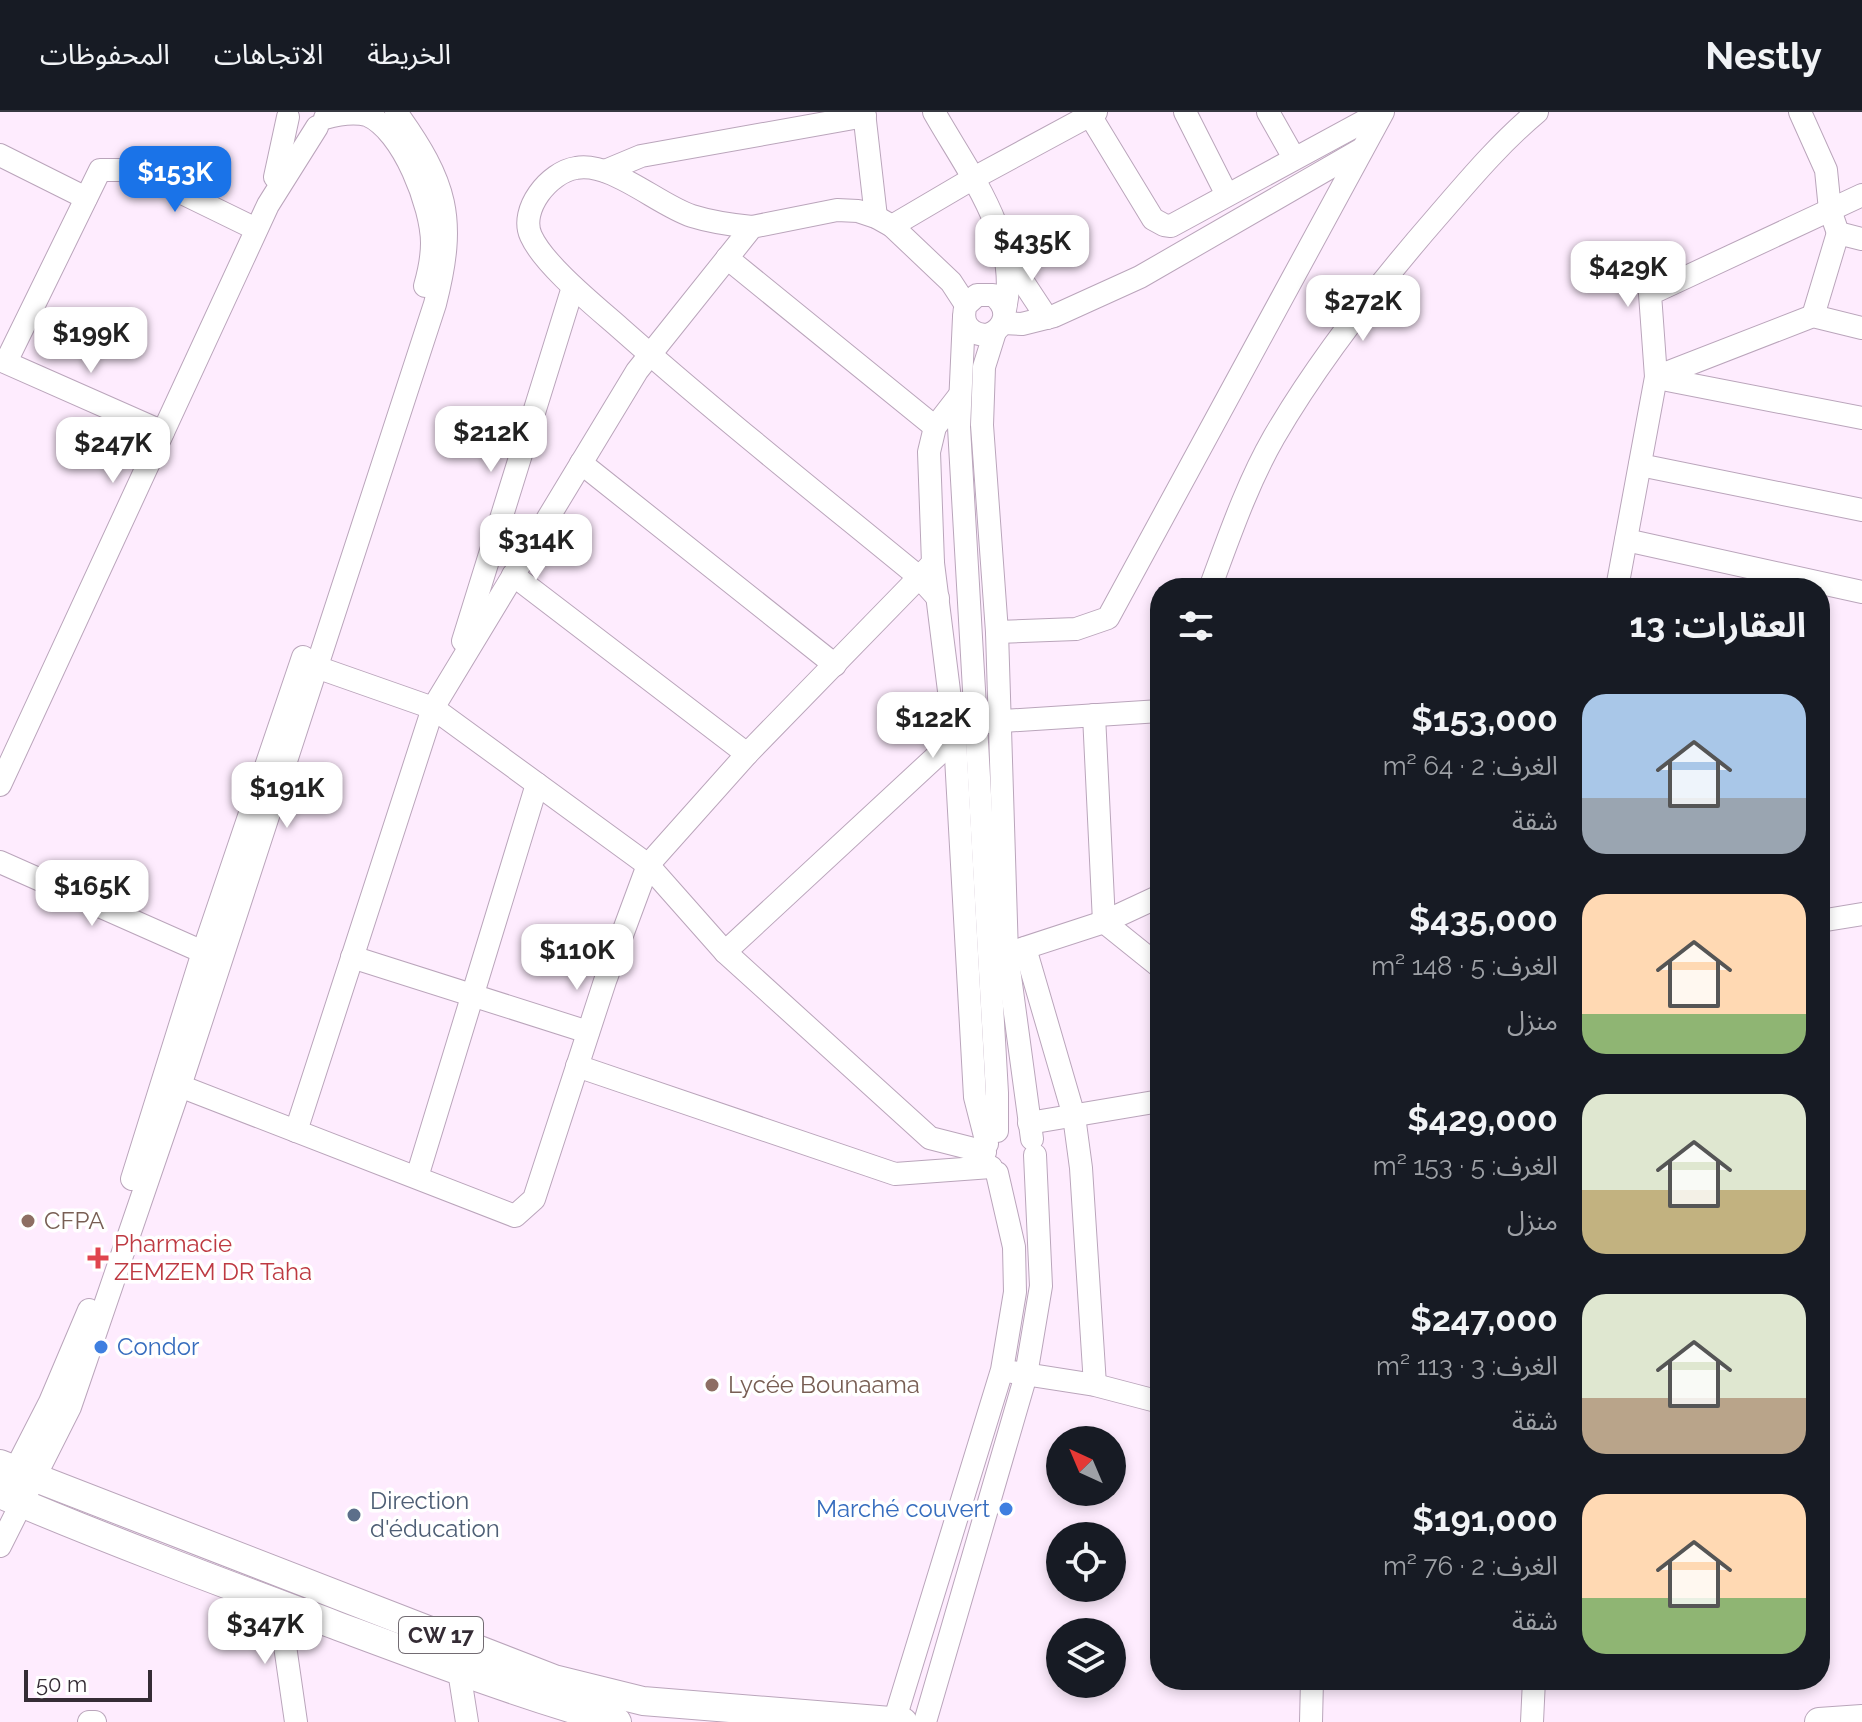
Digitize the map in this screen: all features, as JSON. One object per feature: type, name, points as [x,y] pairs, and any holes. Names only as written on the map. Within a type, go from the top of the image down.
[{"type":"main road","name":"CW 17","points":[[10,1486],[279,1604],[541,1701],[617,1722]]},
{"type":"main road","name":"CW 17","points":[[10,1486],[554,1679],[643,1701],[897,1722]]},
{"type":"main road","points":[[1819,1722],[1862,1719]]},
{"type":"street","points":[[0,1546],[10,1486],[70,1407],[309,664],[429,272],[432,242],[427,210],[415,176],[394,140],[378,122],[365,113],[351,112],[323,119],[310,129],[297,127],[287,114]]},
{"type":"street","points":[[172,1083],[203,952],[309,664],[435,304],[447,252],[443,199],[419,144],[396,112]]},
{"type":"street","points":[[577,1066],[895,1174],[991,1153],[1012,1126],[1032,1139],[1028,1170],[1005,1176],[991,1153],[1007,951],[997,632],[981,404],[984,367],[1001,322],[1009,282],[999,229],[934,112]]},
{"type":"street","points":[[1185,112],[1227,195]]},
{"type":"street","points":[[1268,112],[1294,158]]},
{"type":"street","points":[[884,221],[972,179],[1091,113],[1149,213],[1158,223],[1178,224],[1382,112]]},
{"type":"street","points":[[997,632],[1076,629],[1108,618],[1382,112]]},
{"type":"street","points":[[1214,578],[1239,512],[1273,438],[1346,328],[1501,143],[1537,112]]},
{"type":"street","points":[[1800,112],[1826,170],[1830,210],[1838,233],[1813,316]]},
{"type":"street","points":[[268,205],[287,114]]},
{"type":"street","points":[[605,171],[641,156],[864,114],[884,221]]},
{"type":"street","points":[[0,785],[256,229],[323,119]]},
{"type":"street","points":[[1001,322],[1022,324],[1047,318],[1106,294],[1167,263],[1363,148]]},
{"type":"street","points":[[0,155],[86,198]]},
{"type":"street","points":[[926,570],[650,355],[573,287],[530,235],[528,213],[540,193],[556,177],[576,167],[605,171],[693,216],[752,227],[837,210],[858,211],[884,221],[972,303]]},
{"type":"street","points":[[163,432],[3,361],[100,170],[135,170],[256,229]]},
{"type":"street","points":[[1619,578],[1656,377],[1650,294],[1862,195]]},
{"type":"street","points":[[296,1131],[433,708],[637,371],[752,227]]},
{"type":"street","points":[[1838,233],[1862,239]]},
{"type":"street","points":[[1005,255],[1047,318]]},
{"type":"street","points":[[925,1722],[1026,1375],[1041,1286],[1032,1139],[975,723],[959,396],[972,303],[1005,255]]},
{"type":"street","points":[[727,258],[935,427]]},
{"type":"street","points":[[452,675],[573,287]]},
{"type":"street","points":[[972,303],[998,299],[1001,322]]},
{"type":"street","points":[[972,303],[969,329],[975,333],[988,335],[1001,322]]},
{"type":"street","points":[[1656,377],[1813,316],[1862,328]]},
{"type":"street","points":[[1656,377],[1862,418]]},
{"type":"street","points":[[897,1722],[1002,1370],[1015,1292],[1014,1247],[1007,1208],[975,1097],[955,739],[938,598],[926,570],[929,452],[935,427],[959,396]]},
{"type":"street","points":[[581,463],[835,665]]},
{"type":"street","points":[[1640,465],[1862,510]]},
{"type":"street","points":[[1626,540],[1798,578]]},
{"type":"street","points":[[172,1083],[515,1216],[534,1199],[588,1032],[648,865],[747,754],[926,570]]},
{"type":"street","points":[[513,575],[747,754]]},
{"type":"street","points":[[1830,585],[1862,592]]},
{"type":"street","points":[[309,664],[433,708],[648,865],[725,952],[930,1138],[991,1153]]},
{"type":"street","points":[[975,723],[1150,712]]},
{"type":"street","points":[[1094,715],[1104,922],[1150,959]]},
{"type":"street","points":[[725,952],[955,739]]},
{"type":"street","points":[[417,1177],[537,784]]},
{"type":"street","points":[[0,862],[203,952]]},
{"type":"street","points":[[1007,951],[1104,922],[1150,901]]},
{"type":"street","points":[[1830,919],[1862,914]]},
{"type":"street","points":[[1007,951],[1074,1116],[1081,1168],[1095,1385]]},
{"type":"street","points":[[352,957],[588,1032]]},
{"type":"street","points":[[1032,1139],[1074,1116],[1150,1103]]},
{"type":"street","points":[[1002,1370],[1095,1385],[1150,1399]]},
{"type":"street","points":[[279,1604],[296,1722]]},
{"type":"street","points":[[459,1671],[467,1722]]},
{"type":"street","points":[[1311,1722],[1312,1690]]},
{"type":"street","points":[[1532,1722],[1534,1690]]},
{"type":"street","points":[[89,1722],[95,1722]]},
{"type":"place","name":"CFPA","points":[[28,1221]]},
{"type":"place","name":"Pharmacie ZEMZEM DR Taha","points":[[98,1258]]},
{"type":"place","name":"Condor","points":[[101,1347]]},
{"type":"place","name":"Lycée Bounaama","points":[[712,1385]]},
{"type":"place","name":"Marché couvert","points":[[1006,1509]]},
{"type":"place","name":"Direction d'éducation","points":[[354,1515]]}]
